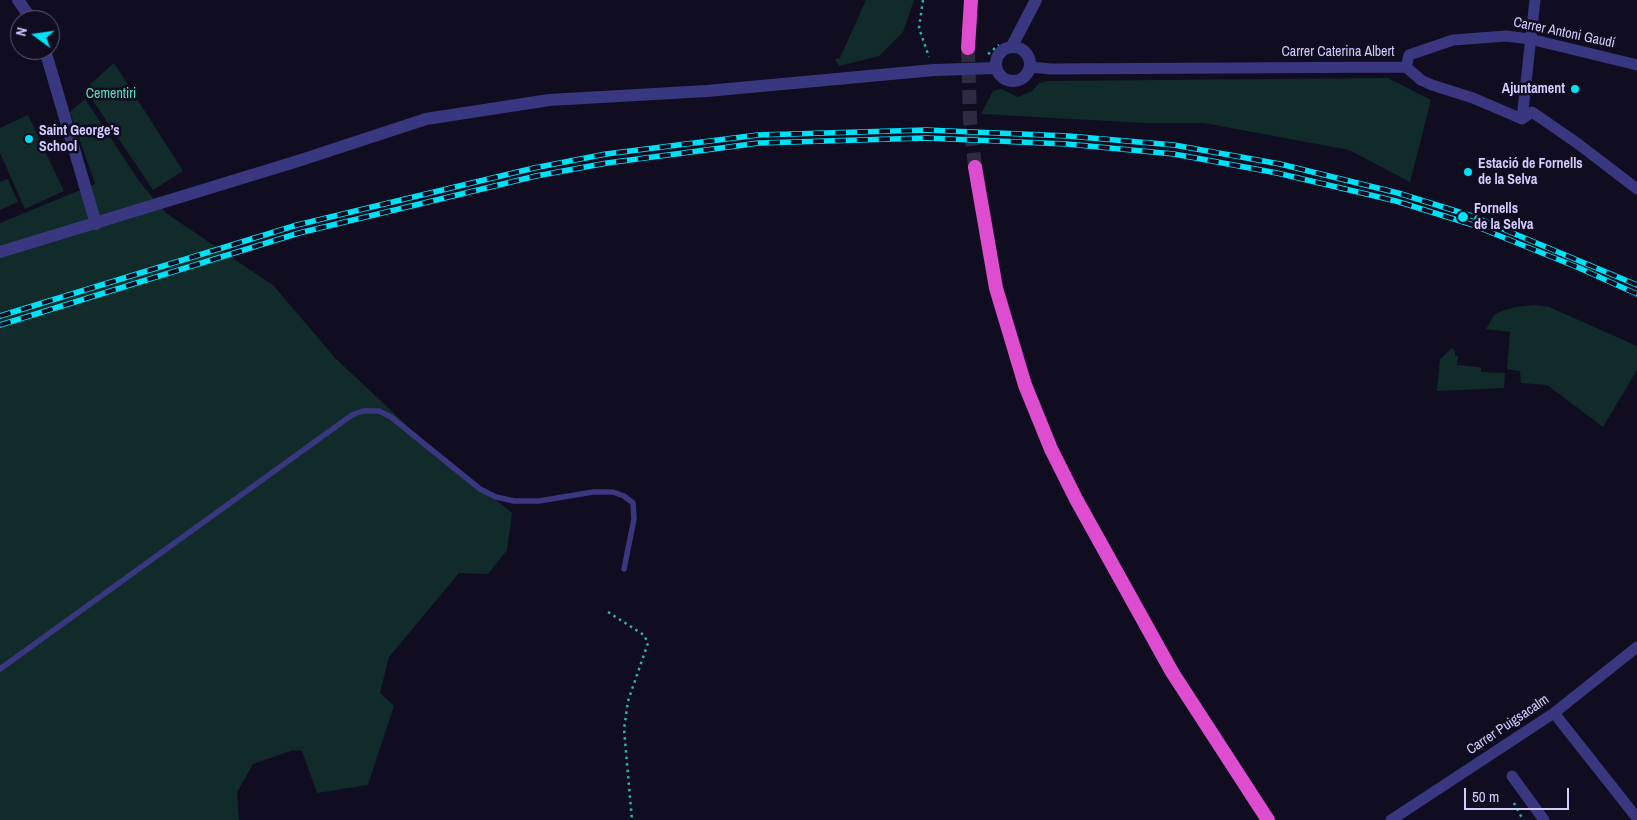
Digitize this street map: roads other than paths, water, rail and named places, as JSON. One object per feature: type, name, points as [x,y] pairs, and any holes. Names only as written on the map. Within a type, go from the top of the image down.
[{"type":"highway","points":[[968,48],[971,0]]},
{"type":"highway","points":[[975,167],[996,288],[1026,385],[1051,449],[1121,583],[1172,672],[1268,820]]},
{"type":"street","points":[[1012,46],[1026,52],[1030,67],[1026,76],[1013,81],[1004,79],[996,68],[999,53],[1012,46],[1036,0]]},
{"type":"street","points":[[1522,119],[1535,0]]},
{"type":"street","name":"Carrer Antoni Gaudí","points":[[1406,67],[1409,55],[1453,40],[1506,36],[1530,39],[1637,65]]},
{"type":"street","points":[[48,60],[96,224]]},
{"type":"street","name":"Carrer Caterina Albert","points":[[1030,67],[1051,69],[1406,67],[1421,80],[1432,85],[1474,98],[1522,119],[1532,112],[1577,143],[1637,189]]},
{"type":"street","points":[[0,252],[96,224],[426,119],[550,100],[707,91],[934,70],[996,68]]},
{"type":"street","name":"Carrer Puigsacalm","points":[[1391,820],[1554,713],[1637,647]]},
{"type":"street","points":[[1554,713],[1637,818]]},
{"type":"street","points":[[1512,776],[1544,820]]},
{"type":"lane","points":[[0,669],[352,415],[363,411],[379,411],[402,424],[480,489],[496,497],[514,501],[539,501],[593,492],[613,492],[624,496],[633,503],[634,519],[624,569]]},
{"type":"tunnel","points":[[968,48],[970,120],[975,167]]},
{"type":"railway","points":[[0,316],[297,225],[534,168],[606,154],[758,135],[926,130],[1068,136],[1174,145],[1280,164],[1398,193],[1472,216],[1637,285]]},
{"type":"railway","points":[[0,325],[299,233],[536,176],[607,163],[759,143],[926,138],[1067,144],[1174,154],[1277,173],[1396,201],[1470,224],[1577,267],[1637,294]]},
{"type":"place","name":"Ajuntament","points":[[1575,89]]},
{"type":"place","name":"Saint George’s School","points":[[29,139]]},
{"type":"place","name":"Estació de Fornells de la Selva","points":[[1468,172]]},
{"type":"place","name":"Fornells de la Selva","points":[[1463,217]]},
{"type":"park label","name":"Cementiri","points":[[111,94]]}]
